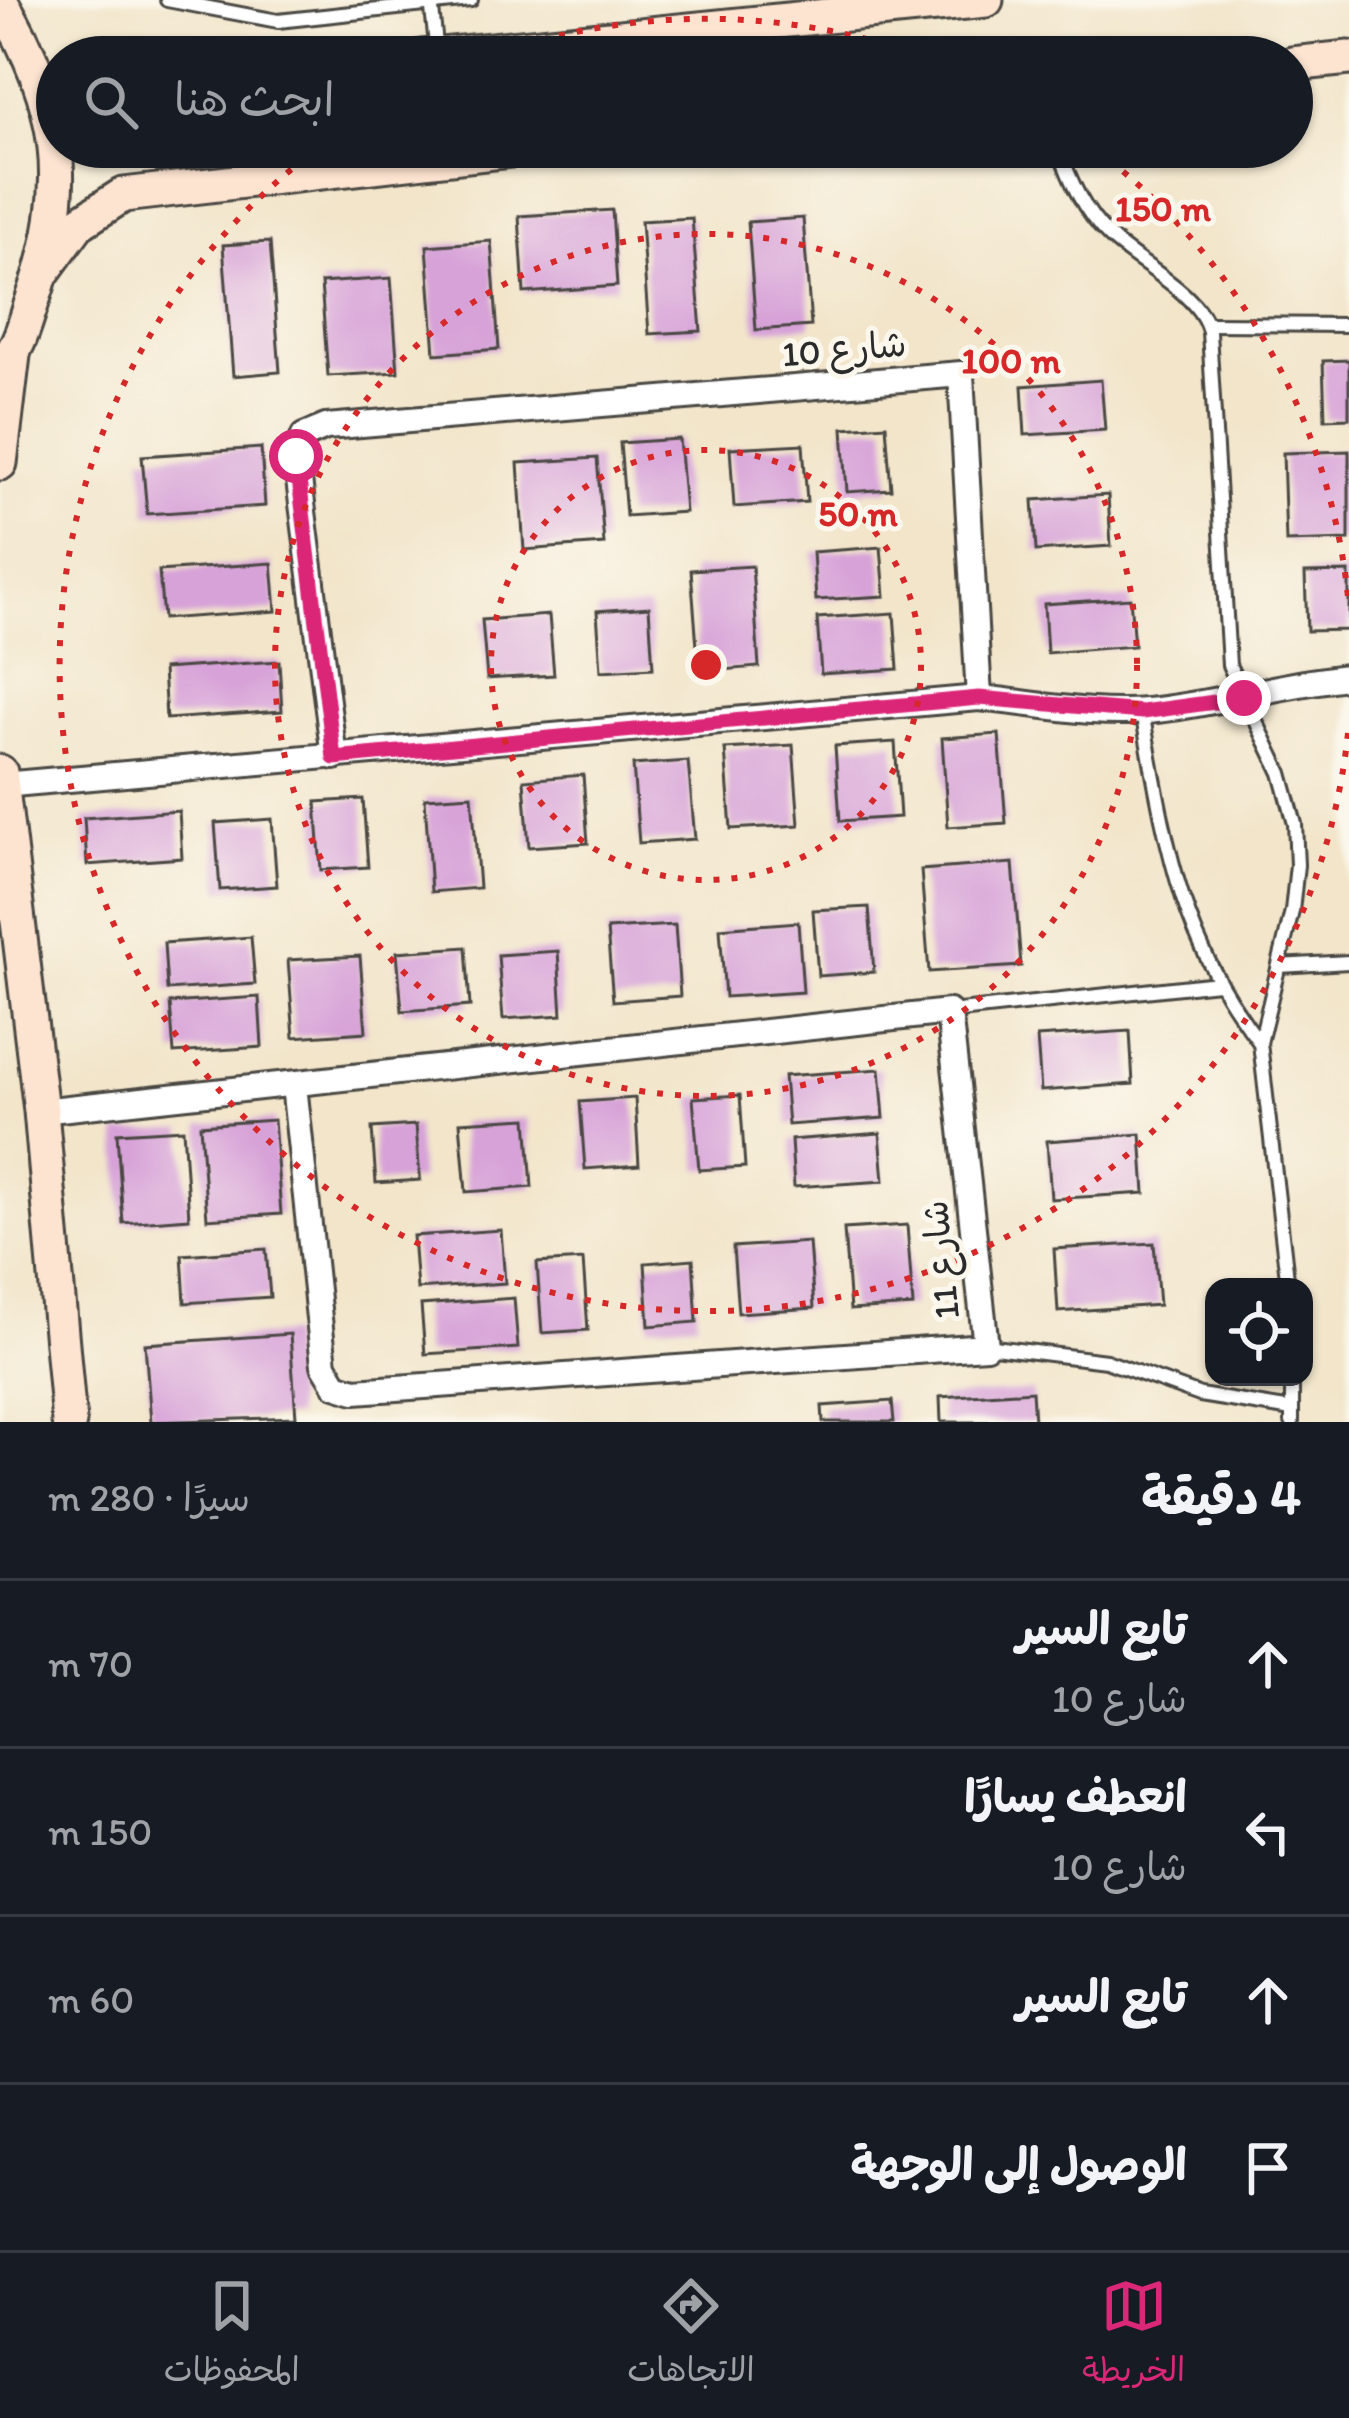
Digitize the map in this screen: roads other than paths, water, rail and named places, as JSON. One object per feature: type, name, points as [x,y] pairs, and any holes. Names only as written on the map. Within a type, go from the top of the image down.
[{"type":"street","points":[[0,0],[36,47]]},
{"type":"street","points":[[633,36],[986,0]]},
{"type":"street","points":[[1313,62],[1349,58]]},
{"type":"street","points":[[0,463],[7,362],[42,273],[58,201],[56,168]]},
{"type":"street","points":[[42,273],[78,224],[123,195],[356,168]]},
{"type":"street","name":"شارع 10","points":[[334,758],[296,456],[304,436],[326,427],[961,374],[979,698]]},
{"type":"street","points":[[69,1422],[41,1111],[1,778],[334,758],[979,698],[1142,712],[1349,677]]},
{"type":"street","points":[[41,1111],[949,1012]]},
{"type":"street","name":"شارع 11","points":[[293,1085],[324,1365],[336,1384],[356,1391],[986,1346],[949,1012]]},
{"type":"lane","points":[[167,0],[278,21],[471,0]]},
{"type":"lane","points":[[431,2],[435,36]]},
{"type":"lane","points":[[1066,168],[1076,195],[1108,236],[1198,307],[1207,324],[1229,665],[1281,773],[1295,824],[1296,888],[1260,1043],[1287,1278]]},
{"type":"lane","points":[[1207,324],[1349,325]]},
{"type":"lane","points":[[1142,712],[1168,851],[1191,929],[1218,983],[1260,1043]]},
{"type":"lane","points":[[1279,966],[1349,962]]},
{"type":"lane","points":[[949,1012],[1218,983]]},
{"type":"lane","points":[[986,1346],[1106,1361],[1200,1395],[1292,1416]]}]
